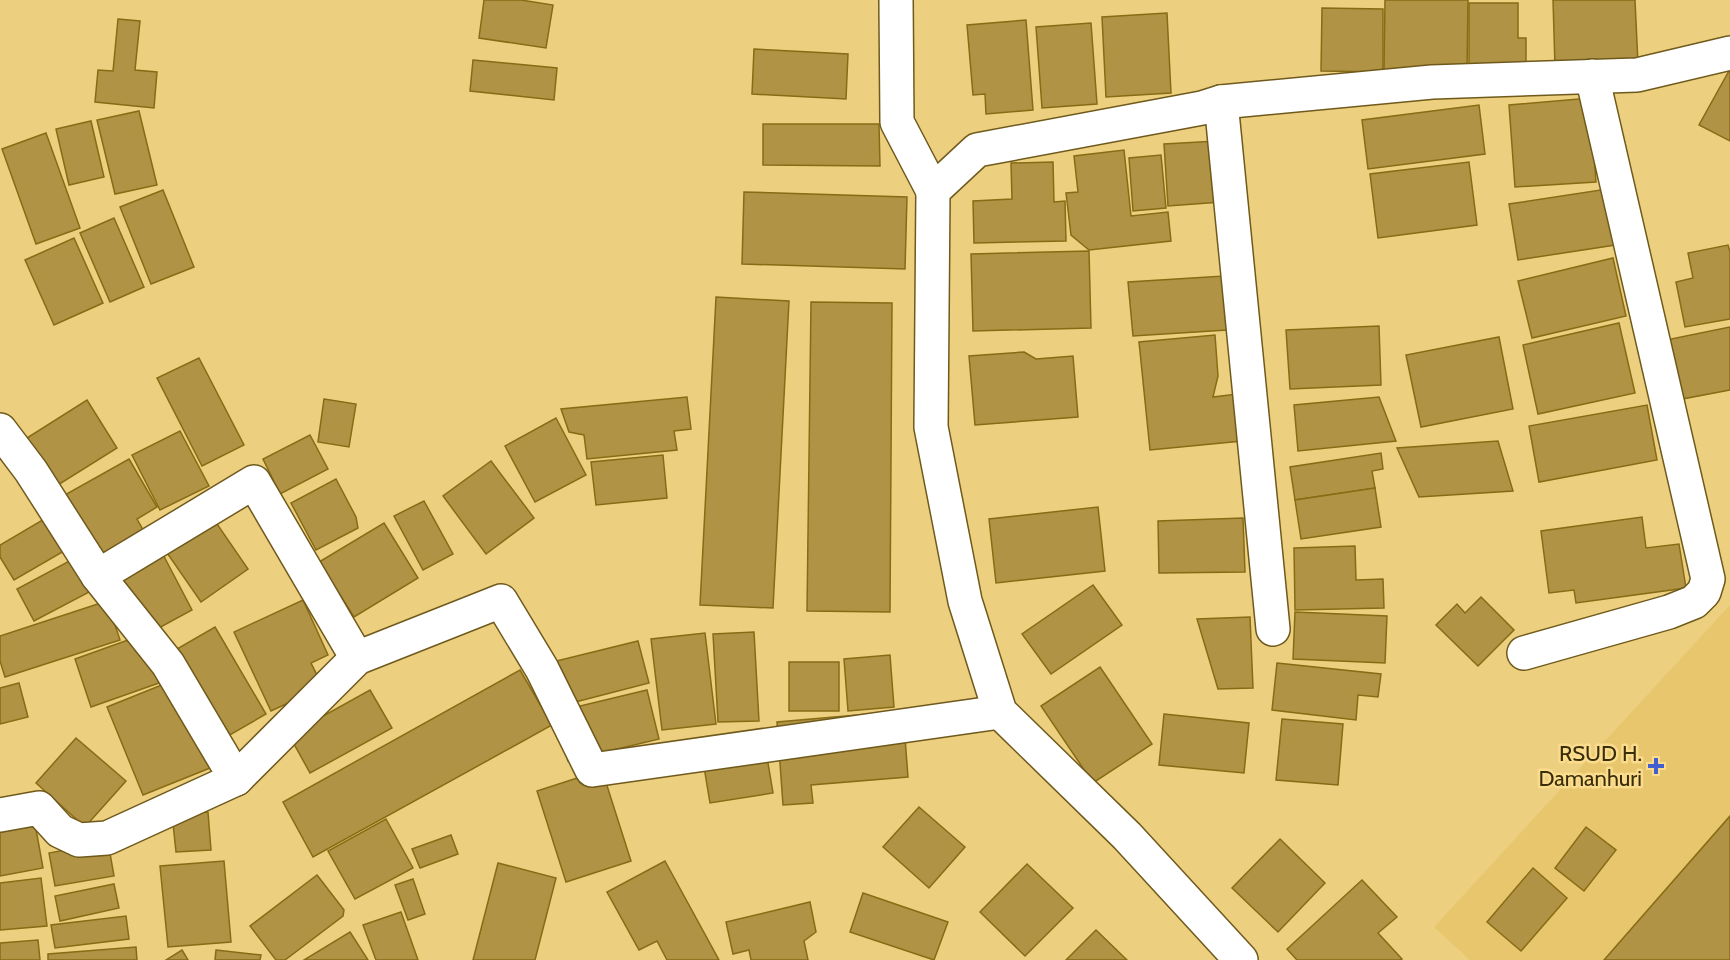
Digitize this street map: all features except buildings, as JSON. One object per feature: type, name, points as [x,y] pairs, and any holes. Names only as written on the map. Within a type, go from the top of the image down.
[{"type":"street","points":[[896,0],[897,122],[933,191],[931,427],[965,601],[1000,712],[1127,836],[1241,960]]},
{"type":"street","points":[[933,191],[977,150],[1202,108],[1221,102],[1432,82],[1637,75],[1730,53]]},
{"type":"street","points":[[1524,653],[1669,612],[1694,602],[1704,592],[1708,579],[1592,76]]},
{"type":"street","points":[[1221,102],[1273,629]]},
{"type":"street","points":[[0,430],[31,471],[98,576],[168,663],[236,779]]},
{"type":"street","points":[[98,576],[254,482],[357,658]]},
{"type":"street","points":[[0,815],[39,808],[60,831],[79,840],[107,838],[236,779],[357,658],[501,601],[542,669],[592,770],[1000,712]]},
{"type":"shaded area","name":"RSUD H. Damanhuri","points":[[1730,605],[1730,960],[1470,960],[1434,927]]},
{"type":"place","name":"RSUD H. Damanhuri","points":[[1656,766]]}]
